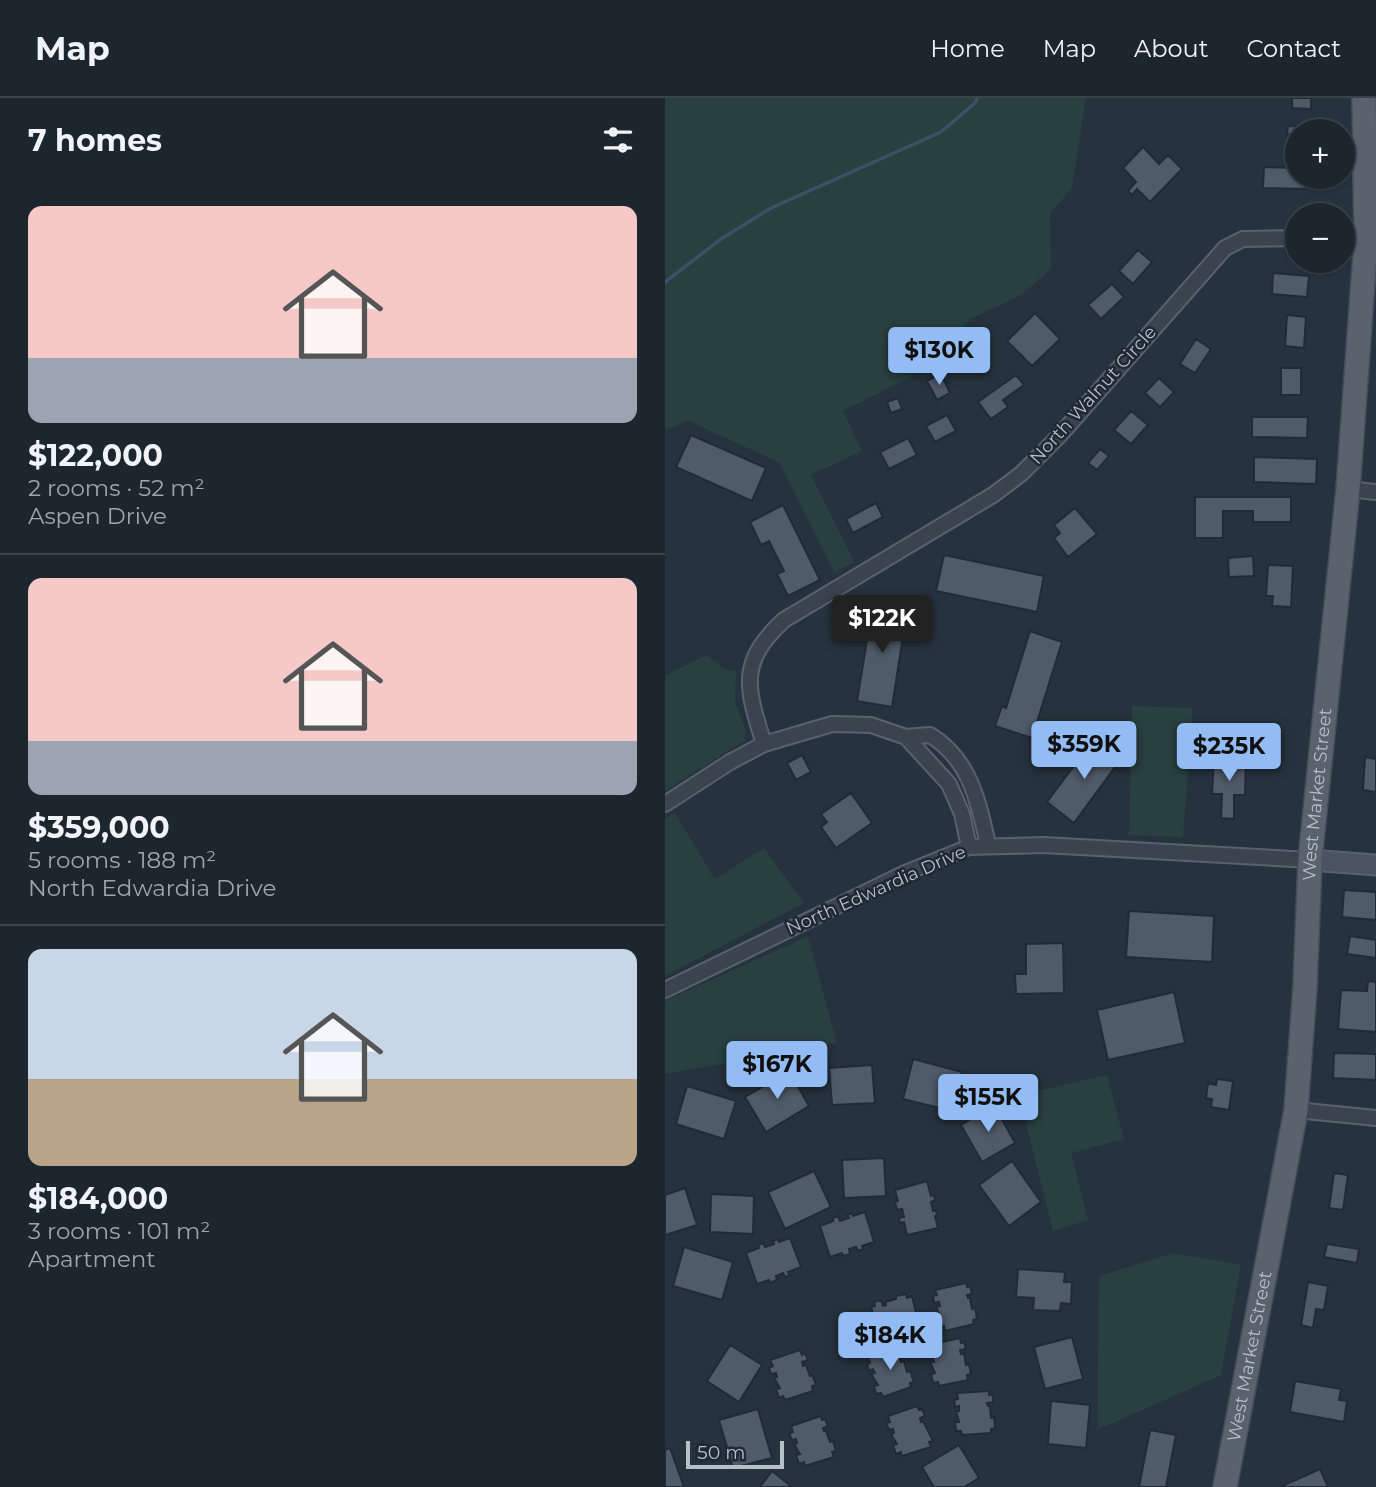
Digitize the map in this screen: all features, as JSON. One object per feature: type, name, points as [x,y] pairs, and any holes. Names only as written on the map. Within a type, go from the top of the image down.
[{"type":"main road","name":"West Market Street","points":[[1225,1487],[1296,1110],[1305,987],[1310,860],[1371,241],[1364,98]]},
{"type":"main road","points":[[1310,860],[1376,865]]},
{"type":"street","name":"North Walnut Circle","points":[[764,744],[750,700],[751,663],[774,629],[993,495],[1021,474],[1060,435],[1225,248],[1243,239],[1285,239]]},
{"type":"street","points":[[1348,489],[1376,492]]},
{"type":"street","points":[[665,804],[730,762],[764,744],[832,724],[871,725],[906,737],[930,735],[951,752],[969,778],[976,794],[988,845]]},
{"type":"street","points":[[906,737],[949,784],[962,814],[969,847]]},
{"type":"street","name":"North Edwardia Drive","points":[[665,990],[905,873],[969,847],[1044,845],[1310,860]]},
{"type":"street","points":[[1296,1110],[1376,1118]]},
{"type":"green space","points":[[665,98],[1086,98],[1072,188],[1050,213],[1051,269],[1021,295],[971,319],[910,378],[843,411],[862,451],[811,475],[854,562],[835,573],[780,463],[689,421],[665,430]]},
{"type":"green space","points":[[707,655],[724,669],[736,671],[735,701],[746,731],[744,741],[665,791],[665,676]]},
{"type":"green space","points":[[1132,706],[1193,708],[1183,837],[1129,835]]},
{"type":"green space","points":[[675,813],[715,879],[764,848],[804,903],[665,976],[665,819]]},
{"type":"green space","points":[[808,936],[837,1043],[665,1074],[665,1001]]},
{"type":"green space","points":[[1107,1075],[1124,1139],[1071,1153],[1088,1220],[1053,1231],[1019,1095]]},
{"type":"green space","points":[[1174,1253],[1241,1265],[1221,1375],[1097,1430],[1099,1276]]},
{"type":"building","points":[[1292,98],[1311,98],[1311,109],[1292,108]]},
{"type":"building","points":[[1143,147],[1159,164],[1168,155],[1182,169],[1150,202],[1137,189],[1132,195],[1128,191],[1136,182],[1123,168]]},
{"type":"building","points":[[1264,167],[1285,168],[1285,188],[1263,188]]},
{"type":"building","points":[[1138,250],[1152,262],[1133,284],[1119,271]]},
{"type":"building","points":[[1273,273],[1309,276],[1307,297],[1272,294]]},
{"type":"building","points":[[1112,284],[1124,297],[1101,319],[1088,305]]},
{"type":"building","points":[[1035,313],[1060,339],[1032,366],[1007,341]]},
{"type":"building","points":[[1287,315],[1306,317],[1304,348],[1285,346]]},
{"type":"building","points":[[1196,339],[1211,349],[1195,373],[1180,364]]},
{"type":"building","points":[[1281,368],[1301,368],[1301,395],[1281,395]]},
{"type":"building","points":[[941,374],[950,393],[937,400],[927,381]]},
{"type":"building","points":[[1016,375],[1024,385],[1003,400],[1008,407],[991,419],[978,402]]},
{"type":"building","points":[[1159,378],[1174,392],[1160,407],[1145,393]]},
{"type":"building","points":[[898,398],[902,409],[891,413],[887,402]]},
{"type":"building","points":[[1131,411],[1148,425],[1131,444],[1114,430]]},
{"type":"building","points":[[947,415],[956,431],[935,442],[926,426]]},
{"type":"building","points":[[1252,417],[1308,417],[1307,438],[1252,437]]},
{"type":"building","points":[[691,435],[766,468],[752,501],[676,467]]},
{"type":"building","points":[[908,438],[917,455],[889,469],[880,452]]},
{"type":"building","points":[[1100,449],[1109,456],[1097,470],[1088,463]]},
{"type":"building","points":[[1254,457],[1317,459],[1316,484],[1254,482]]},
{"type":"building","points":[[1195,497],[1291,497],[1291,522],[1253,522],[1253,511],[1223,511],[1223,538],[1195,538]]},
{"type":"building","points":[[876,503],[883,517],[853,533],[846,519]]},
{"type":"building","points":[[783,505],[820,580],[788,596],[777,574],[784,571],[769,541],[761,545],[750,522]]},
{"type":"building","points":[[1075,508],[1097,534],[1068,557],[1054,538],[1060,533],[1054,525]]},
{"type":"building","points":[[944,555],[1044,576],[1037,612],[936,591]]},
{"type":"building","points":[[1253,556],[1254,576],[1229,577],[1228,558]]},
{"type":"building","points":[[1268,565],[1293,566],[1291,607],[1272,606],[1273,596],[1266,596]]},
{"type":"building","points":[[873,603],[907,611],[892,707],[857,701]]},
{"type":"building","points":[[1030,631],[1062,642],[1032,738],[995,726],[1002,706],[1006,708]]},
{"type":"building","points":[[1094,739],[1121,759],[1074,823],[1047,802]]},
{"type":"building","points":[[802,755],[811,772],[796,780],[787,763]]},
{"type":"building","points":[[1365,757],[1376,759],[1376,792],[1363,790]]},
{"type":"building","points":[[1214,758],[1246,759],[1245,795],[1234,795],[1234,819],[1221,818],[1222,794],[1212,794]]},
{"type":"building","points":[[851,793],[872,823],[836,848],[821,827],[827,822],[821,814]]},
{"type":"building","points":[[1344,890],[1376,892],[1376,920],[1342,917]]},
{"type":"building","points":[[1129,911],[1214,916],[1212,962],[1126,957]]},
{"type":"building","points":[[1350,936],[1376,940],[1376,958],[1347,954]]},
{"type":"building","points":[[1063,943],[1064,993],[1016,994],[1015,974],[1026,974],[1026,944]]},
{"type":"building","points":[[1368,981],[1376,982],[1376,1032],[1338,1029],[1341,990],[1367,991]]},
{"type":"building","points":[[1174,992],[1185,1043],[1108,1060],[1097,1010]]},
{"type":"building","points":[[1334,1053],[1376,1054],[1376,1080],[1333,1078]]},
{"type":"building","points":[[913,1059],[962,1072],[952,1111],[903,1099]]},
{"type":"building","points":[[872,1065],[875,1103],[832,1105],[829,1068]]},
{"type":"building","points":[[789,1071],[809,1106],[766,1132],[745,1097]]},
{"type":"building","points":[[1217,1079],[1233,1081],[1229,1110],[1211,1107],[1212,1099],[1206,1098],[1208,1083],[1216,1085]]},
{"type":"building","points":[[687,1086],[736,1101],[724,1139],[676,1124]]},
{"type":"building","points":[[994,1105],[1015,1143],[982,1162],[961,1125]]},
{"type":"building","points":[[884,1158],[886,1196],[844,1198],[842,1160]]},
{"type":"building","points":[[1012,1161],[1041,1202],[1009,1226],[979,1185]]},
{"type":"building","points":[[814,1171],[831,1207],[785,1229],[768,1192]]},
{"type":"building","points":[[1334,1173],[1348,1175],[1343,1210],[1329,1208]]},
{"type":"building","points":[[927,1181],[931,1196],[934,1195],[935,1200],[931,1202],[933,1211],[936,1210],[938,1228],[907,1235],[904,1222],[900,1223],[899,1218],[904,1217],[902,1209],[897,1210],[895,1190]]},
{"type":"building","points":[[685,1188],[697,1225],[665,1235],[665,1195]]},
{"type":"building","points":[[711,1194],[754,1196],[753,1234],[710,1232]]},
{"type":"building","points":[[865,1212],[874,1242],[862,1246],[863,1249],[858,1251],[856,1247],[849,1249],[850,1254],[843,1256],[842,1253],[830,1257],[820,1226],[838,1216],[840,1221],[849,1218],[847,1215],[852,1213],[853,1216]]},
{"type":"building","points":[[790,1238],[801,1267],[788,1272],[790,1275],[785,1277],[783,1273],[776,1276],[777,1280],[770,1283],[769,1280],[757,1284],[746,1253],[759,1248],[758,1245],[763,1243],[765,1247],[774,1244],[773,1241],[778,1239],[779,1242]]},
{"type":"building","points":[[1327,1244],[1359,1249],[1357,1263],[1324,1257]]},
{"type":"building","points":[[684,1247],[733,1262],[722,1300],[673,1286]]},
{"type":"building","points":[[1018,1269],[1065,1272],[1064,1282],[1072,1282],[1071,1304],[1061,1303],[1060,1311],[1033,1310],[1034,1298],[1016,1297]]},
{"type":"building","points":[[1308,1282],[1328,1286],[1324,1310],[1316,1309],[1313,1328],[1301,1325]]},
{"type":"building","points":[[966,1283],[967,1287],[970,1286],[972,1294],[967,1295],[972,1309],[975,1308],[977,1319],[973,1320],[974,1324],[945,1331],[944,1326],[939,1327],[937,1319],[941,1318],[936,1307],[940,1306],[939,1302],[934,1303],[933,1296],[937,1295],[935,1290]]},
{"type":"building","points":[[906,1294],[907,1298],[912,1296],[919,1325],[915,1327],[916,1332],[908,1334],[907,1330],[896,1335],[896,1332],[891,1333],[893,1337],[886,1339],[885,1336],[879,1337],[871,1307],[875,1306],[874,1302],[881,1300],[883,1306],[886,1305],[885,1302],[896,1299],[896,1296]]},
{"type":"building","points":[[1072,1337],[1083,1379],[1045,1389],[1034,1347]]},
{"type":"building","points":[[960,1338],[966,1349],[960,1350],[961,1354],[964,1353],[971,1374],[967,1375],[968,1380],[939,1386],[938,1382],[933,1383],[931,1374],[935,1373],[930,1362],[934,1362],[933,1358],[928,1358],[929,1345]]},
{"type":"building","points":[[730,1345],[762,1365],[739,1402],[707,1381]]},
{"type":"building","points":[[898,1347],[906,1357],[900,1359],[901,1362],[904,1361],[914,1382],[910,1383],[911,1387],[883,1397],[881,1393],[876,1394],[874,1386],[878,1385],[871,1374],[875,1373],[873,1369],[869,1371],[868,1357]]},
{"type":"building","points":[[800,1350],[808,1360],[802,1362],[803,1366],[806,1365],[816,1385],[812,1386],[813,1391],[785,1400],[783,1396],[779,1398],[776,1389],[780,1388],[774,1378],[777,1377],[776,1373],[771,1374],[769,1368],[773,1366],[770,1360]]},
{"type":"building","points":[[1295,1381],[1341,1389],[1339,1400],[1347,1401],[1344,1422],[1290,1412]]},
{"type":"building","points":[[989,1391],[989,1395],[993,1395],[993,1402],[987,1403],[990,1406],[991,1418],[994,1417],[995,1428],[991,1429],[991,1433],[962,1435],[961,1431],[956,1431],[955,1422],[959,1422],[956,1411],[959,1411],[959,1406],[955,1407],[954,1400],[958,1399],[957,1393]]},
{"type":"building","points":[[1051,1401],[1090,1405],[1086,1448],[1048,1444]]},
{"type":"building","points":[[917,1406],[925,1416],[920,1418],[933,1441],[929,1442],[931,1447],[902,1456],[901,1452],[896,1454],[893,1445],[897,1444],[891,1434],[894,1433],[893,1429],[889,1430],[886,1423],[890,1422],[888,1416]]},
{"type":"building","points":[[758,1409],[772,1458],[733,1468],[719,1420]]},
{"type":"building","points":[[821,1416],[828,1426],[823,1428],[824,1431],[830,1442],[833,1441],[836,1451],[832,1452],[834,1457],[805,1466],[804,1462],[799,1464],[796,1455],[800,1454],[794,1444],[797,1443],[796,1439],[792,1440],[789,1434],[793,1432],[791,1426]]},
{"type":"building","points":[[1150,1430],[1176,1435],[1166,1487],[1139,1487]]},
{"type":"building","points":[[959,1445],[979,1478],[964,1487],[934,1487],[922,1467]]},
{"type":"building","points":[[670,1448],[684,1487],[665,1487],[665,1450]]},
{"type":"building","points":[[1320,1469],[1328,1487],[1280,1487]]},
{"type":"building","points":[[772,1471],[792,1487],[760,1487]]},
{"type":"waterway","points":[[665,282],[721,239],[771,208],[941,132],[975,103],[977,98]]}]
